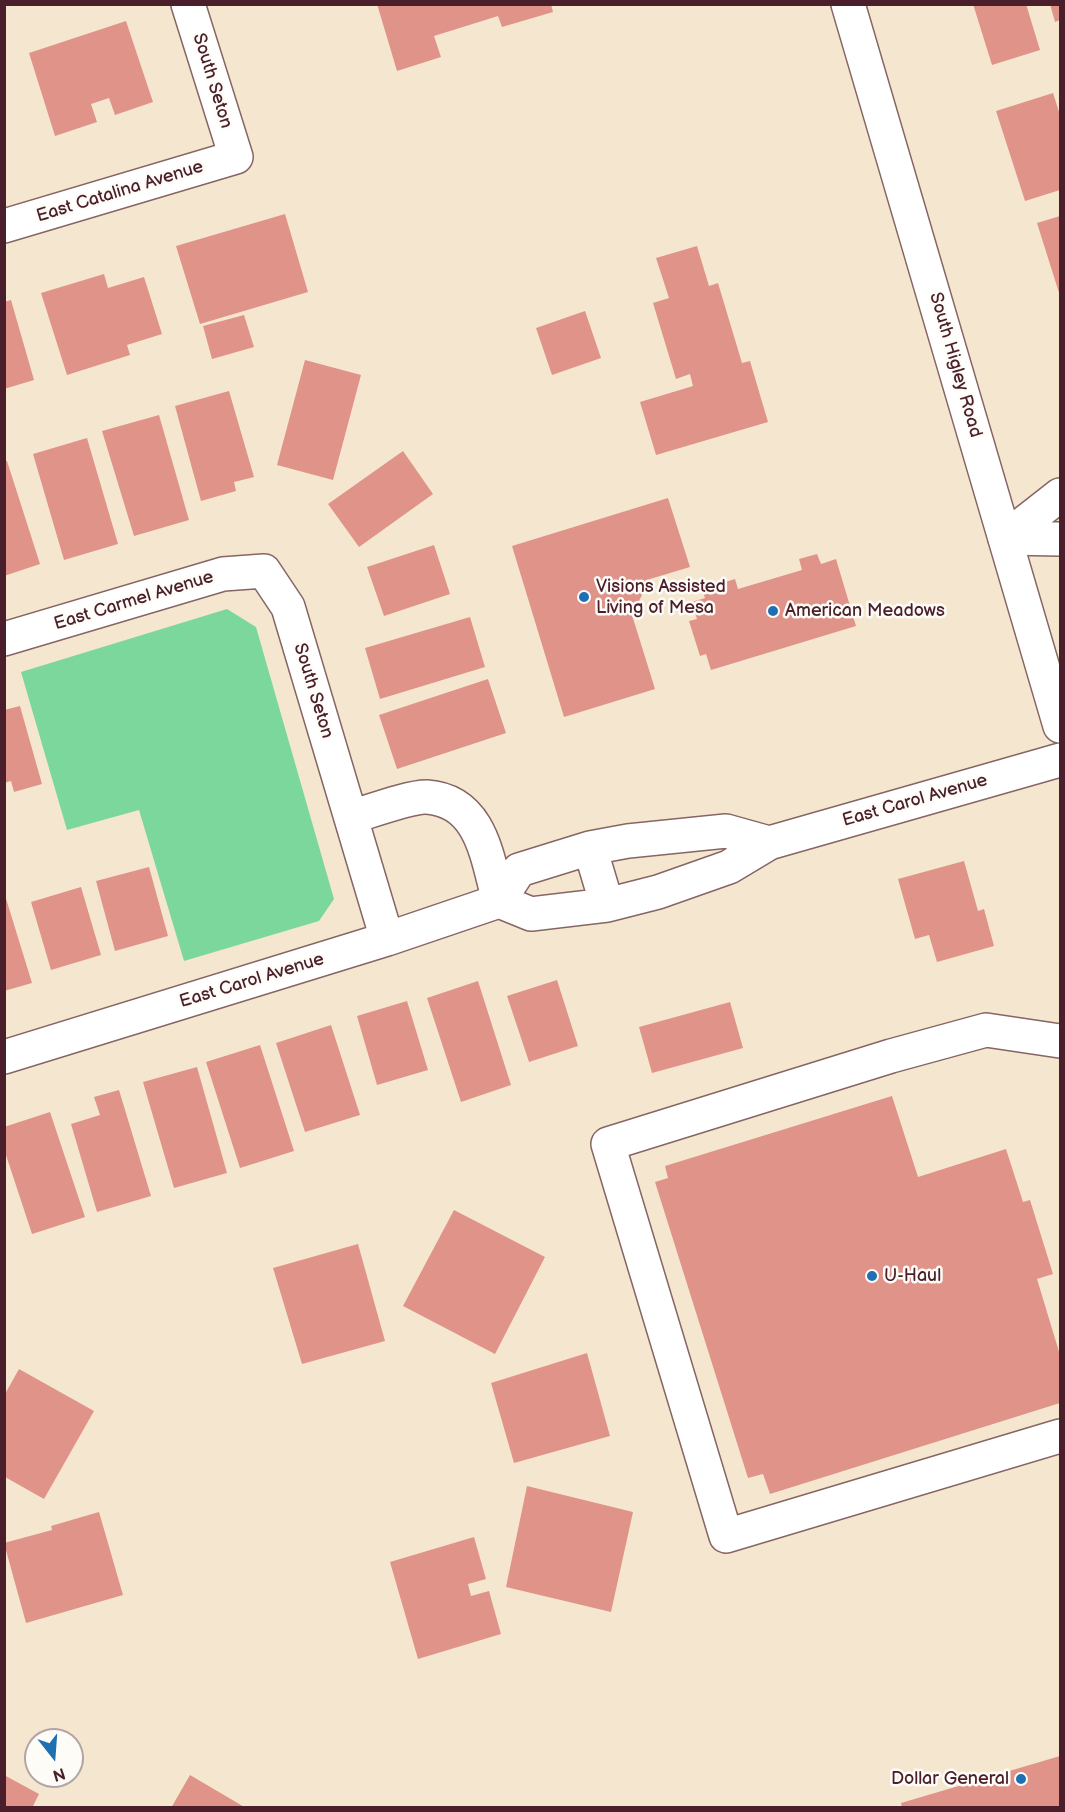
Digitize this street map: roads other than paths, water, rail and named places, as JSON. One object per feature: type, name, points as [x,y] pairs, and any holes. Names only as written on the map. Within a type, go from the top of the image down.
[{"type":"street","name":"South Seton","points":[[188,4],[236,157]]},
{"type":"street","name":"South Higley Road","points":[[848,4],[1060,726]]},
{"type":"street","name":"East Catalina Avenue","points":[[4,226],[236,157]]},
{"type":"street","points":[[1005,538],[1060,495]]},
{"type":"street","points":[[1005,538],[1060,539]]},
{"type":"street","name":"South Seton","points":[[264,572],[288,607],[387,939]]},
{"type":"street","name":"East Carmel Avenue","points":[[4,639],[223,574],[264,572]]},
{"type":"street","name":"East Carol Avenue","points":[[4,1058],[387,939],[499,901],[531,914],[607,905],[658,892],[729,867],[769,843],[1060,760]]},
{"type":"street","points":[[351,817],[426,796],[460,806],[480,832],[499,901]]},
{"type":"street","points":[[499,901],[519,870],[590,848],[628,841],[726,831],[769,843]]},
{"type":"street","points":[[590,848],[607,905]]},
{"type":"street","points":[[1060,1041],[986,1030],[891,1056],[608,1144],[726,1536],[1060,1436]]},
{"type":"place","name":"Visions Assisted Living of Mesa","points":[[584,597]]},
{"type":"place","name":"American Meadows","points":[[773,611]]},
{"type":"place","name":"U-Haul","points":[[872,1276]]},
{"type":"place","name":"Dollar General","points":[[1021,1779]]}]
